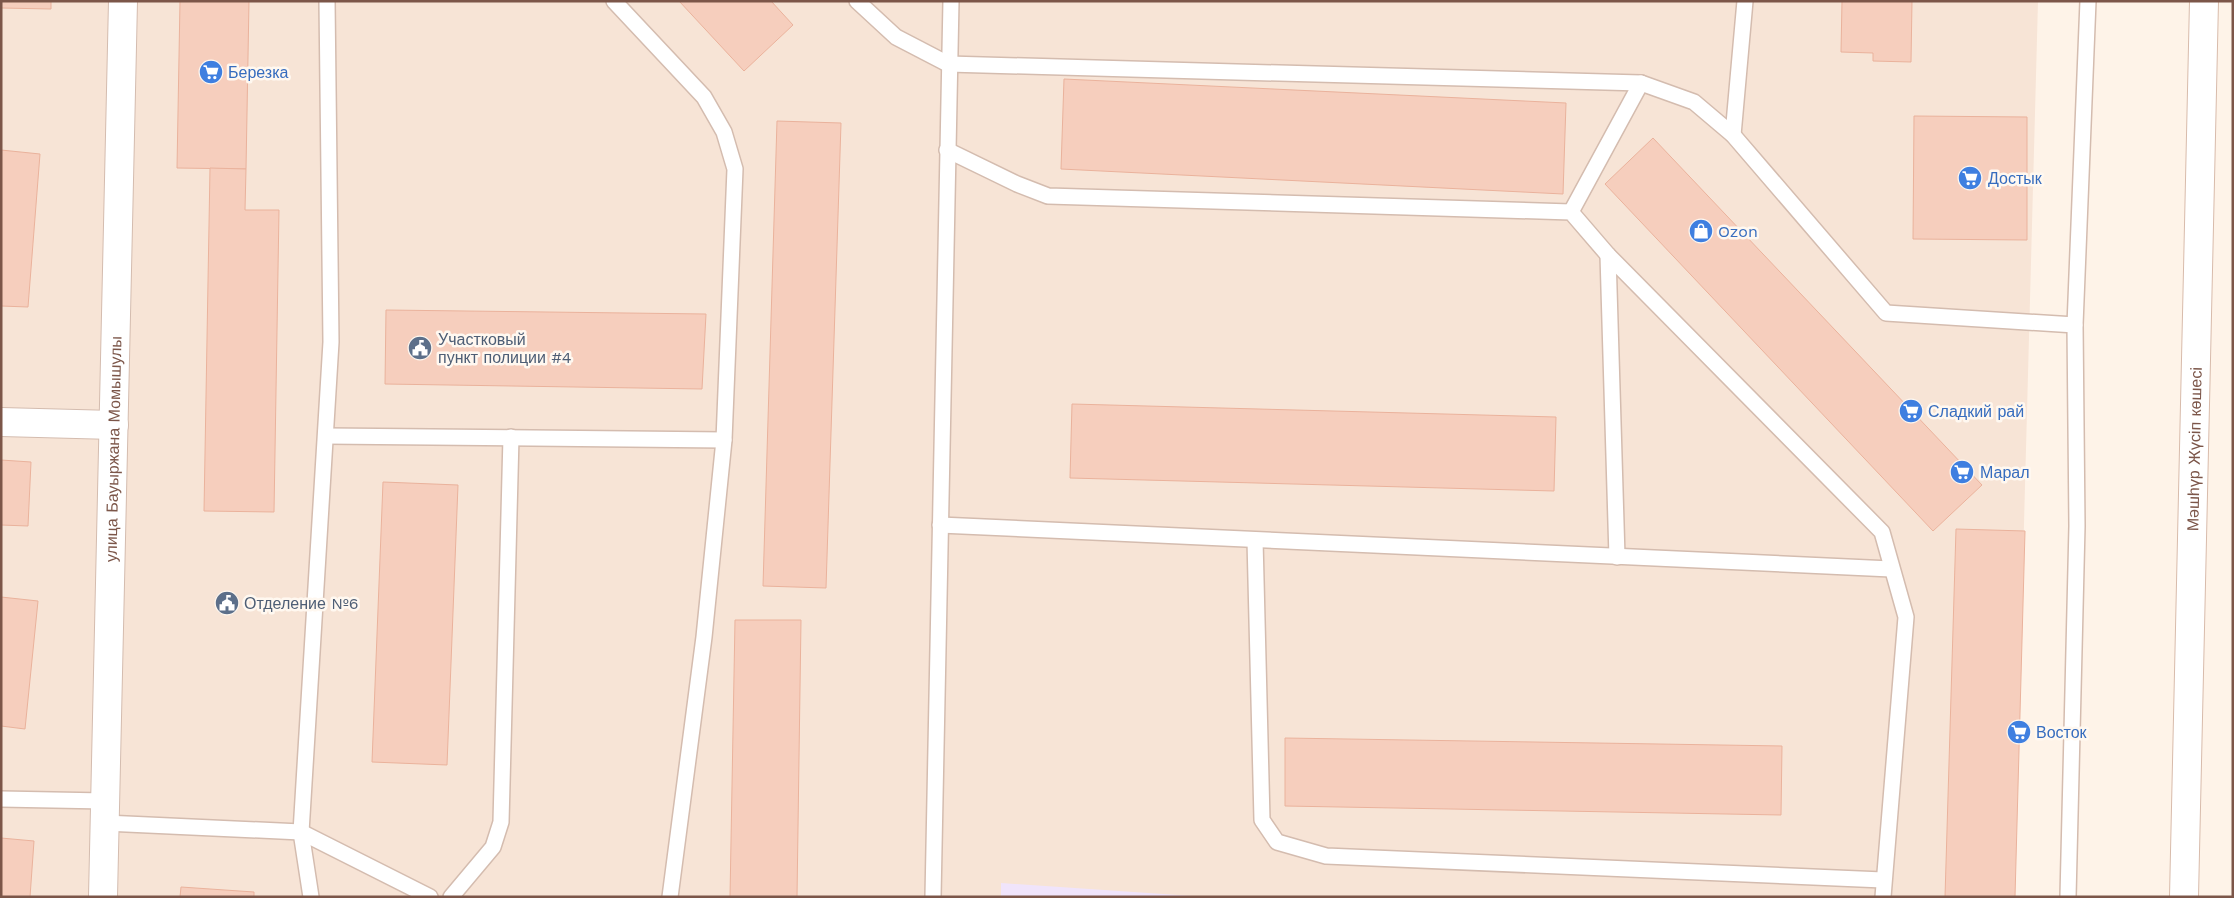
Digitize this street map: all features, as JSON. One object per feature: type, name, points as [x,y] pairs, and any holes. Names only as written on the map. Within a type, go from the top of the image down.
[{"type":"street","name":"улица Бауыржана Момышулы","points":[[103,897],[123,1]]},
{"type":"street","name":"Мәшһүр Жүсіп көшесі","points":[[2184,897],[2204,1]]},
{"type":"street","points":[[1,422],[114,425]]},
{"type":"lane","points":[[311,897],[301,832],[331,342],[326,1]]},
{"type":"lane","points":[[614,1],[704,97],[724,132],[735,169],[724,440],[704,638],[670,897]]},
{"type":"lane","points":[[858,1],[896,37],[948,64],[1641,83],[1694,102],[1733,135],[1886,313],[2075,325]]},
{"type":"lane","points":[[933,897],[946,150],[951,1]]},
{"type":"lane","points":[[1733,135],[1744,1]]},
{"type":"lane","points":[[2068,897],[2077,526],[2075,325],[2088,1]]},
{"type":"lane","points":[[1571,212],[1641,83]]},
{"type":"lane","points":[[946,150],[1016,184],[1048,196],[1571,212],[1608,255],[1882,532],[1906,617],[1883,897]]},
{"type":"lane","points":[[1608,255],[1617,556]]},
{"type":"lane","points":[[326,436],[724,440]]},
{"type":"lane","points":[[451,897],[493,847],[501,822],[510,437]]},
{"type":"lane","points":[[940,525],[1891,569]]},
{"type":"lane","points":[[1255,540],[1262,820],[1277,842],[1326,856],[1883,880]]},
{"type":"lane","points":[[1,799],[105,812],[301,832],[430,897]]},
{"type":"shaded area","points":[[1,1],[2038,1],[2014,897],[1,897]]},
{"type":"shaded area","points":[[1001,883],[1207,897],[1001,897]]},
{"type":"building","points":[[1,1],[51,1],[51,9],[1,8]]},
{"type":"building","points":[[180,1],[249,1],[246,169],[177,168]]},
{"type":"building","points":[[679,1],[771,1],[793,25],[744,71]]},
{"type":"building","points":[[1842,1],[1912,1],[1911,62],[1873,61],[1873,53],[1841,52]]},
{"type":"building","points":[[1064,79],[1566,103],[1563,194],[1061,169]]},
{"type":"building","name":"Достык","points":[[1914,116],[2027,117],[2027,240],[1913,239]]},
{"type":"building","points":[[777,121],[841,123],[826,588],[763,586]]},
{"type":"building","points":[[1653,138],[1982,485],[1933,531],[1605,184]]},
{"type":"building","points":[[1,150],[40,154],[28,307],[1,306]]},
{"type":"building","points":[[210,168],[246,169],[245,210],[279,210],[274,512],[204,511]]},
{"type":"building","points":[[386,310],[706,314],[702,389],[385,384]]},
{"type":"building","points":[[1072,404],[1556,417],[1554,491],[1070,478]]},
{"type":"building","points":[[1,460],[31,462],[28,526],[1,525]]},
{"type":"building","points":[[383,482],[458,485],[447,765],[372,762]]},
{"type":"building","points":[[1956,529],[2025,531],[2015,897],[1945,897]]},
{"type":"building","points":[[1,597],[38,601],[25,729],[1,726]]},
{"type":"building","points":[[735,620],[801,620],[797,897],[730,897]]},
{"type":"building","points":[[1285,738],[1782,746],[1781,815],[1285,806]]},
{"type":"building","points":[[1,838],[34,841],[30,897],[1,897]]},
{"type":"building","points":[[181,887],[254,892],[254,897],[180,897]]},
{"type":"place","name":"Березка","points":[[211,72]]},
{"type":"place","name":"Достык","points":[[1970,178]]},
{"type":"place","name":"Ozon","points":[[1701,231]]},
{"type":"place","name":"Участковый пункт полиции #4","points":[[420,348]]},
{"type":"place","name":"Сладкий рай","points":[[1911,411]]},
{"type":"place","name":"Марал","points":[[1962,472]]},
{"type":"place","name":"Отделение №6","points":[[227,603]]},
{"type":"place","name":"Восток","points":[[2019,732]]}]
